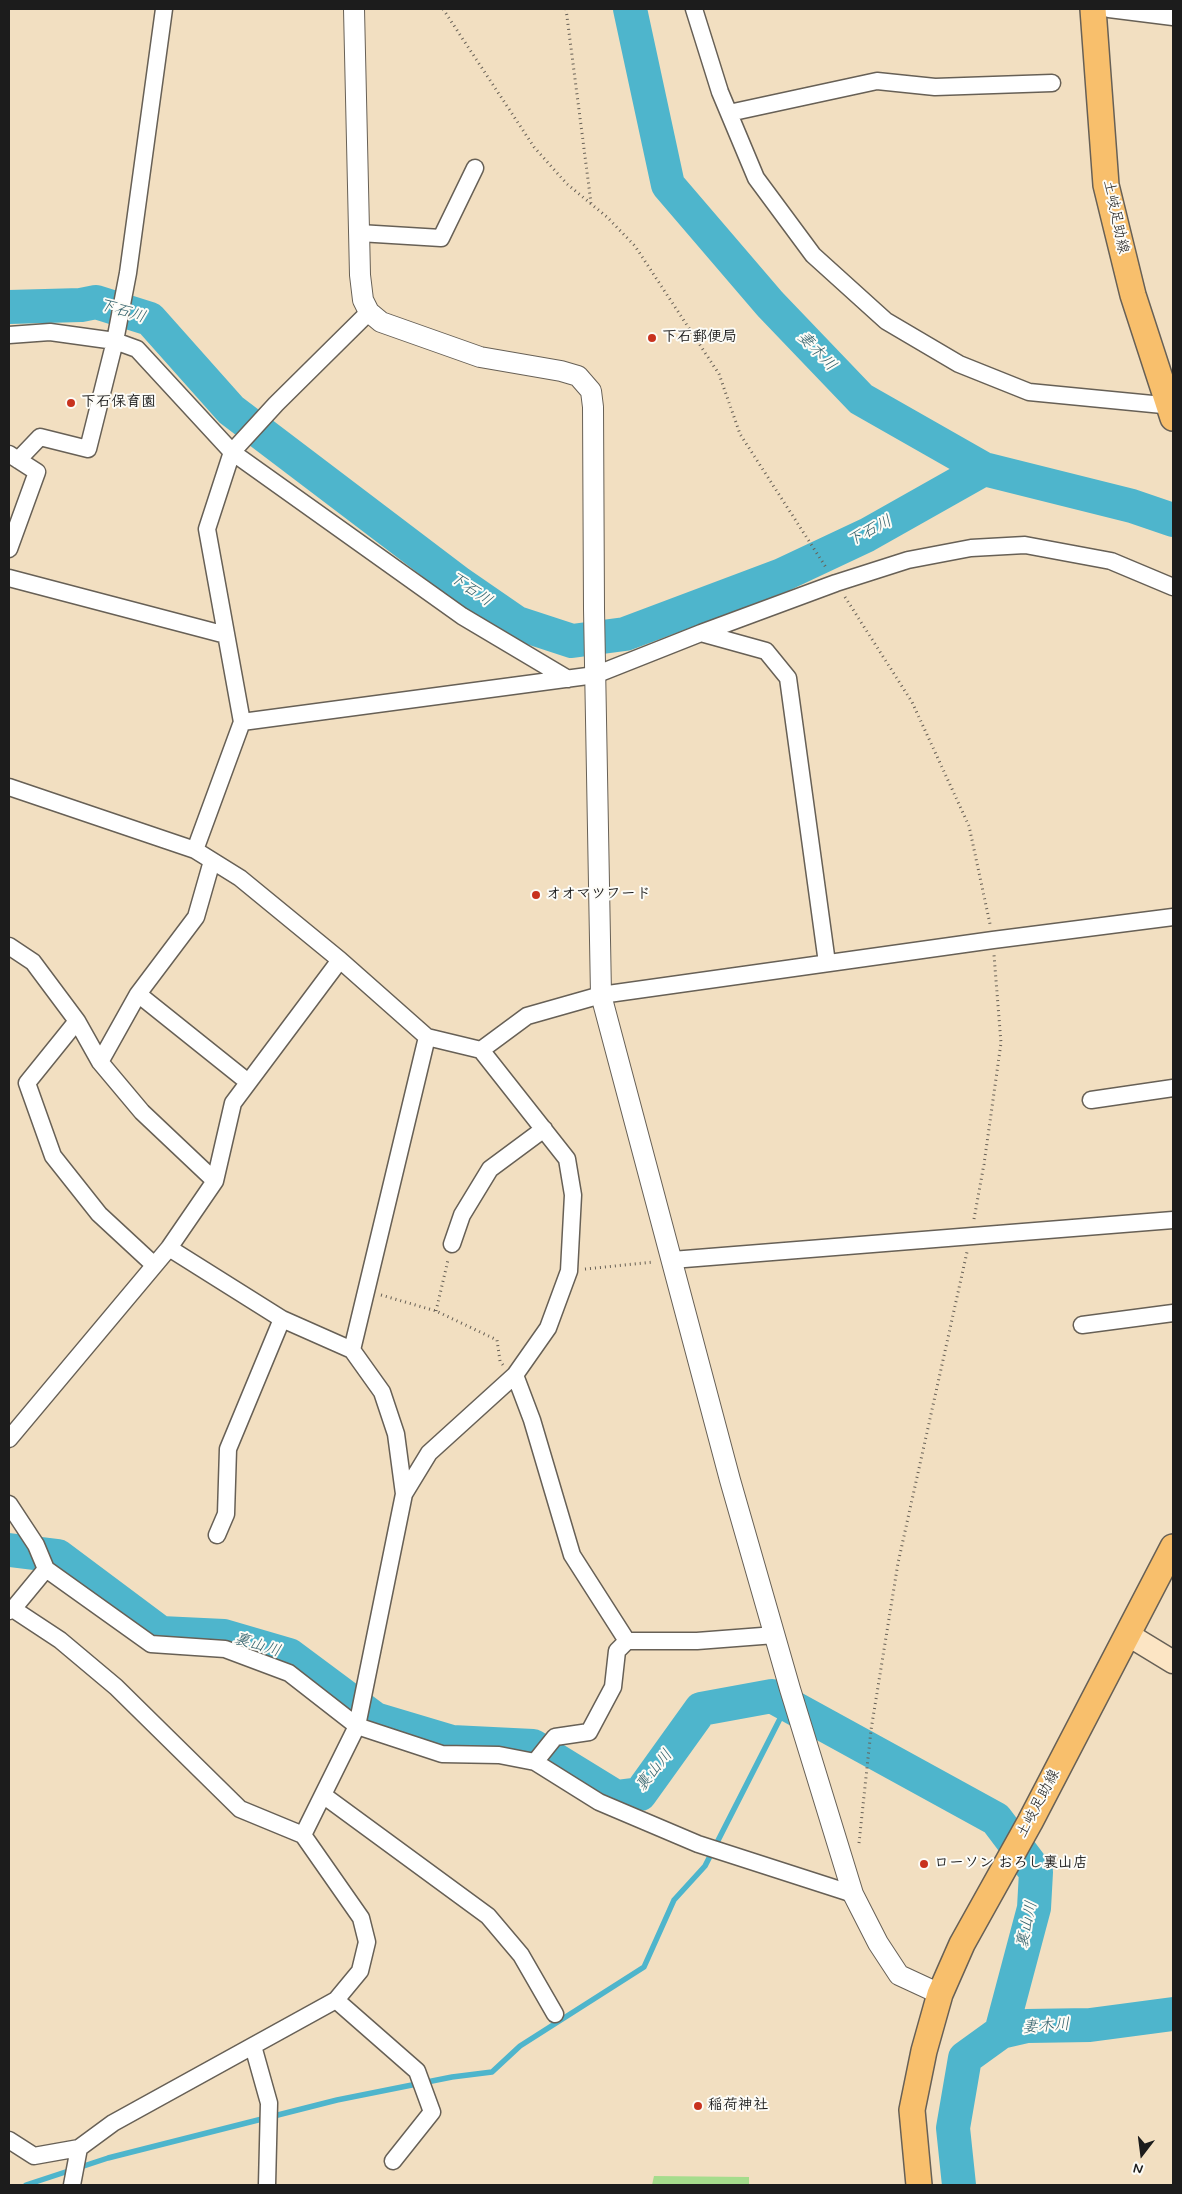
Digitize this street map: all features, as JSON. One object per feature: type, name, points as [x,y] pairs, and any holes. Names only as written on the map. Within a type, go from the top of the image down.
[{"type":"main road","name":"土岐足助線","points":[[1093,9],[1106,185],[1133,295],[1172,410]]},
{"type":"main road","name":"土岐足助線","points":[[919,2185],[912,2110],[924,2051],[940,1994],[962,1944],[1030,1822],[1173,1547]]},
{"type":"main road","points":[[1127,1634],[1173,1662]]},
{"type":"street","points":[[9,549],[37,472],[13,457],[40,437],[88,449],[115,341],[128,273],[164,9]]},
{"type":"street","points":[[354,9],[360,275],[363,300],[369,312],[381,322],[480,358],[562,371],[578,376],[591,391],[593,406],[594,609],[601,995],[728,1470],[790,1689],[853,1894],[878,1943],[900,1975],[940,1994]]},
{"type":"street","points":[[694,9],[729,113],[756,178],[813,255],[886,321],[959,364],[1028,392],[1172,410]]},
{"type":"street","points":[[1118,9],[1173,17]]},
{"type":"street","points":[[729,113],[877,81],[935,87],[1052,83]]},
{"type":"street","points":[[360,232],[441,238],[475,168]]},
{"type":"street","points":[[195,850],[242,722],[207,530],[232,452],[276,404],[369,312]]},
{"type":"street","points":[[9,335],[50,332],[115,341],[138,350],[232,452],[462,616],[568,679]]},
{"type":"street","points":[[242,722],[595,675],[836,583],[908,560],[971,548],[1025,545],[1112,561],[1173,587]]},
{"type":"street","points":[[9,578],[226,635]]},
{"type":"street","points":[[701,633],[766,651],[788,678],[827,963]]},
{"type":"street","points":[[10,792],[195,850],[240,878],[340,960],[427,1036],[482,1050],[567,1160],[573,1195],[569,1271],[548,1328],[515,1376],[429,1453],[404,1494]]},
{"type":"street","points":[[100,1062],[138,994],[196,917],[212,861]]},
{"type":"street","points":[[482,1050],[527,1016],[601,995],[993,940],[1173,917]]},
{"type":"street","points":[[9,946],[33,962],[77,1022],[100,1062],[142,1112],[215,1182]]},
{"type":"street","points":[[9,1439],[153,1264],[169,1248],[215,1182],[233,1103],[340,960]]},
{"type":"street","points":[[138,994],[248,1082]]},
{"type":"street","points":[[77,1022],[27,1083],[53,1156],[99,1214],[153,1264]]},
{"type":"street","points":[[352,1350],[427,1036]]},
{"type":"street","points":[[1091,1100],[1173,1088]]},
{"type":"street","points":[[452,1244],[462,1215],[490,1169],[544,1129]]},
{"type":"street","points":[[672,1260],[1173,1220]]},
{"type":"street","points":[[169,1248],[282,1319],[352,1350],[382,1392],[396,1434],[404,1494],[357,1726],[303,1836]]},
{"type":"street","points":[[1082,1325],[1173,1313]]},
{"type":"street","points":[[217,1535],[226,1514],[228,1449],[282,1319]]},
{"type":"street","points":[[515,1376],[532,1420],[572,1555],[626,1641]]},
{"type":"street","points":[[9,1504],[36,1545],[46,1570],[151,1644],[225,1649],[289,1673],[357,1726],[442,1754],[499,1755],[535,1762],[599,1802],[698,1844],[853,1894]]},
{"type":"street","points":[[9,2140],[34,2156],[79,2148],[113,2123],[336,2000],[360,1971],[367,1942],[361,1918],[303,1836],[240,1809],[116,1687],[60,1640],[11,1610],[46,1570]]},
{"type":"street","points":[[626,1641],[698,1641],[775,1635]]},
{"type":"street","points":[[535,1762],[555,1737],[589,1732],[613,1687],[617,1652],[626,1641]]},
{"type":"street","points":[[323,1795],[488,1916],[521,1955],[555,2014]]},
{"type":"street","points":[[336,2000],[417,2071],[432,2112],[393,2161]]},
{"type":"street","points":[[253,2046],[269,2104],[267,2185]]},
{"type":"street","points":[[72,2185],[79,2148]]},
{"type":"path","points":[[443,9],[534,147],[567,184],[607,217],[635,246],[719,374],[740,434],[912,702],[969,826],[993,940],[1001,1043],[984,1164],[971,1235],[898,1563],[871,1730],[858,1848]]},
{"type":"path","points":[[566,9],[591,204]]},
{"type":"path","points":[[436,1311],[452,1244]]},
{"type":"path","points":[[569,1271],[672,1260]]},
{"type":"path","points":[[379,1294],[436,1311],[497,1340],[500,1361],[515,1376]]},
{"type":"green space","points":[[654,2176],[749,2177],[749,2185],[652,2185]]},
{"type":"waterway","name":"妻木川","points":[[630,9],[668,185],[770,304],[861,399],[984,469],[1132,506],[1173,520]]},
{"type":"waterway","name":"下石川","points":[[9,307],[81,305],[96,302],[150,319],[231,410],[459,583],[517,623],[572,641],[625,634],[782,575],[867,535],[984,469]]},
{"type":"waterway","name":"裏山川","points":[[9,1550],[58,1556],[161,1633],[224,1636],[289,1655],[375,1719],[452,1742],[533,1746],[616,1797],[640,1794],[701,1709],[772,1696],[996,1819],[1036,1872],[1034,1908],[1001,2032]]},
{"type":"waterway","points":[[26,2185],[108,2158],[337,2100],[452,2077],[492,2072],[520,2046],[644,1967],[674,1900],[705,1866],[787,1705]]},
{"type":"waterway","name":"裏山川","points":[[959,2185],[953,2128],[965,2058],[1001,2032],[1027,2026],[1090,2025],[1173,2014]]},
{"type":"place","name":"下石郵便局","points":[[652,338]]},
{"type":"place","name":"下石保育園","points":[[71,403]]},
{"type":"place","name":"オオマツフード","points":[[536,895]]},
{"type":"place","name":"ローソン おろし裏山店","points":[[924,1864]]},
{"type":"place","name":"稲荷神社","points":[[698,2106]]}]
